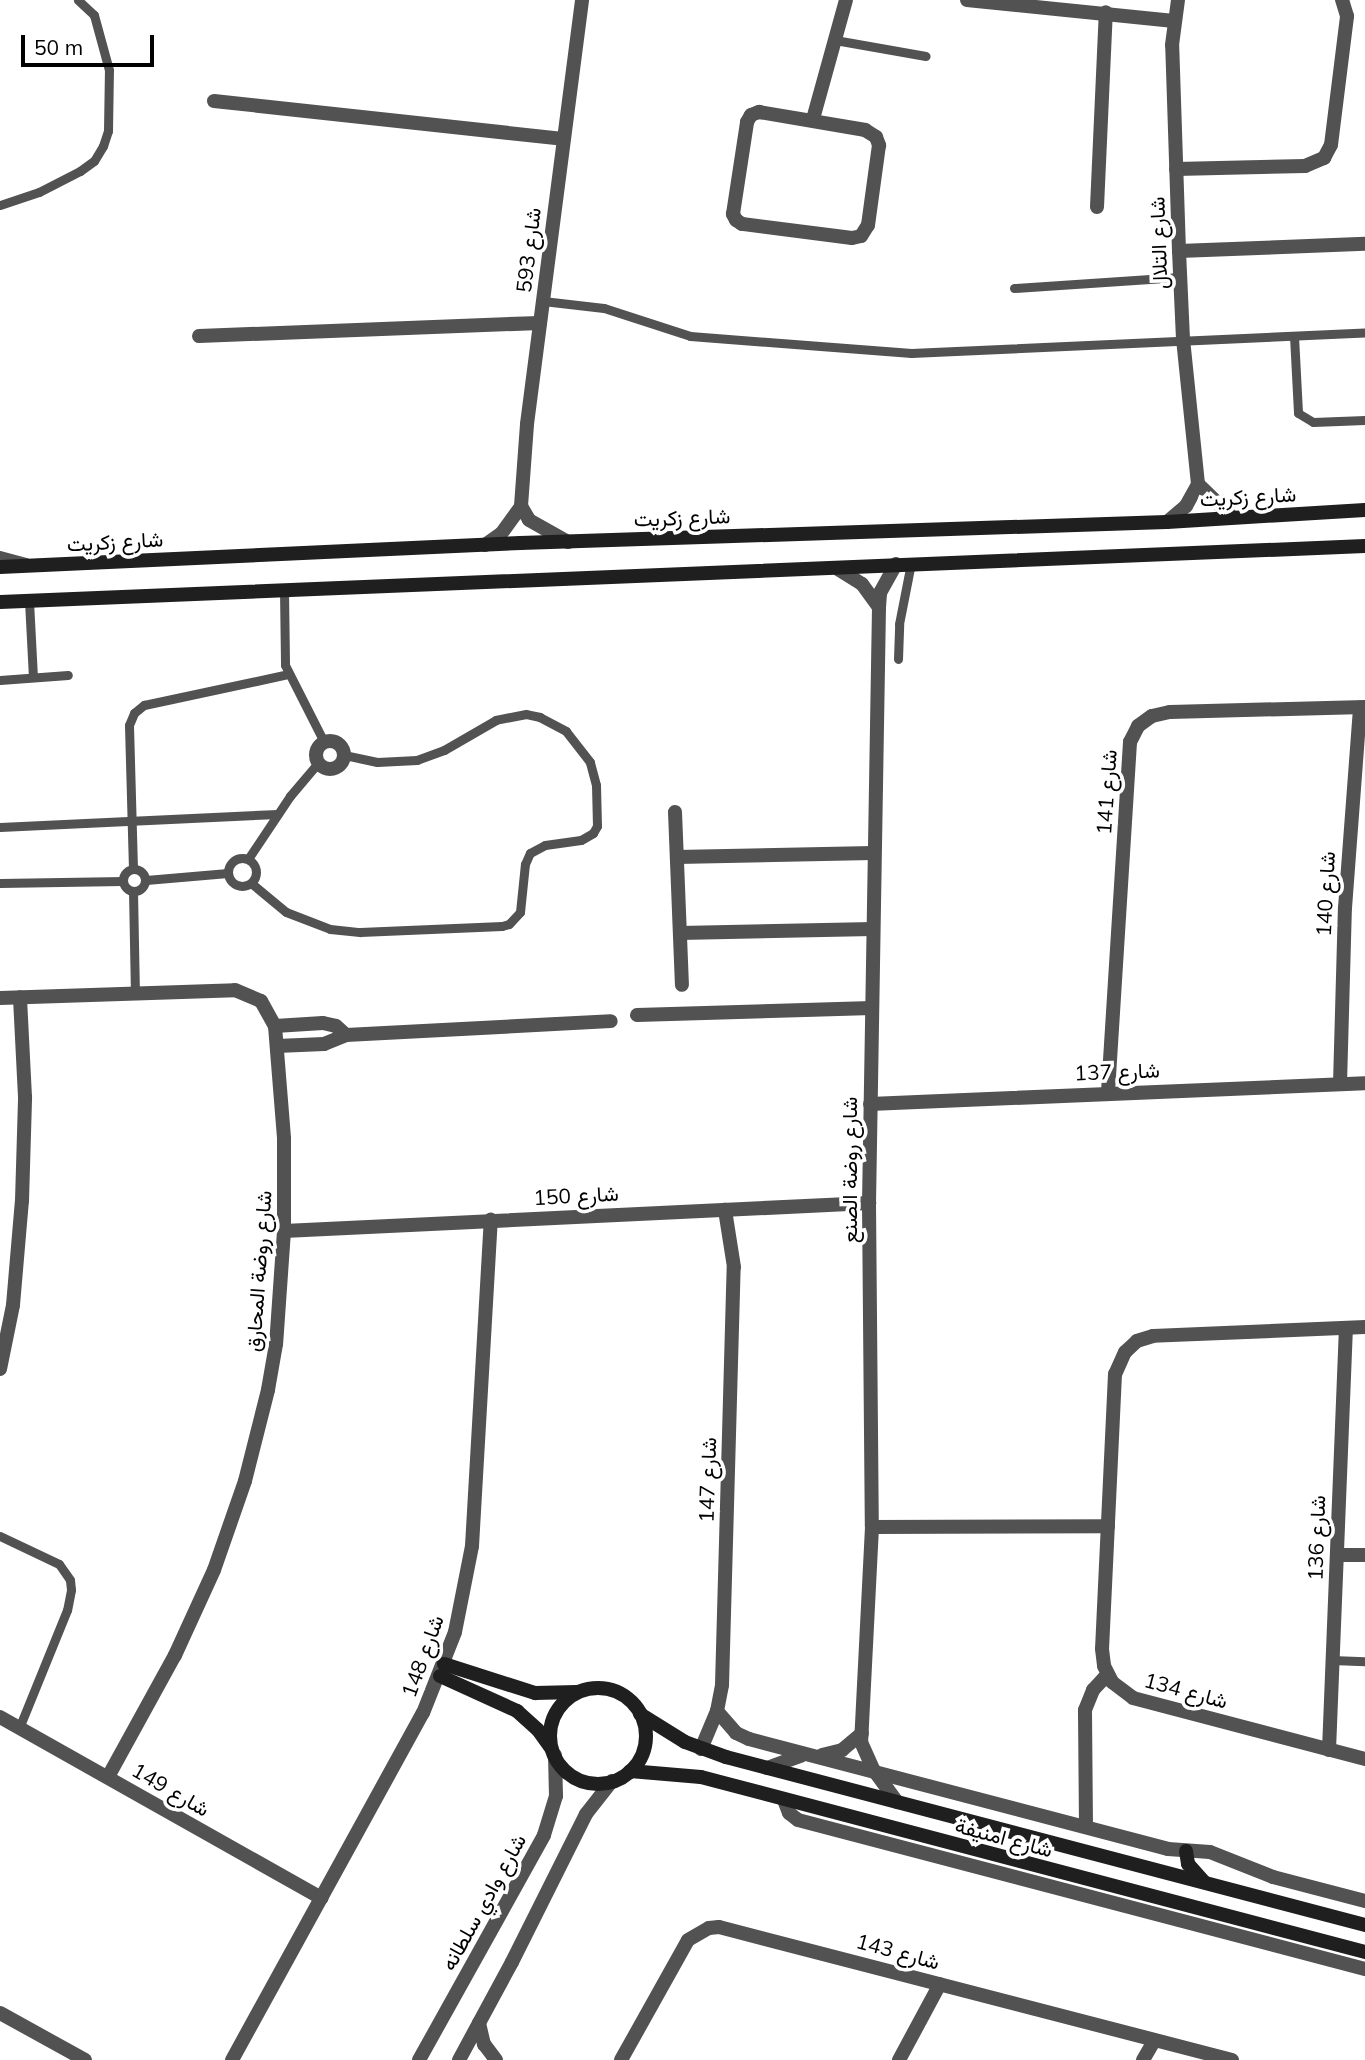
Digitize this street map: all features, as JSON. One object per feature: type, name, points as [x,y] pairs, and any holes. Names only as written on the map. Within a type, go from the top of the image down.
[{"type":"street","name":"شارع 593","points":[[521,506],[524,451],[542,301],[582,0]]},
{"type":"street","points":[[813,120],[846,0]]},
{"type":"street","points":[[967,0],[1174,21]]},
{"type":"street","name":"شارع التلال","points":[[1178,0],[1172,46],[1180,277],[1183,339],[1198,484]]},
{"type":"street","points":[[1176,169],[1305,166],[1324,158],[1331,145],[1347,16],[1342,0]]},
{"type":"street","points":[[1097,207],[1106,12]]},
{"type":"street","points":[[214,101],[563,139]]},
{"type":"street","points":[[759,112],[813,120],[869,131],[878,140],[868,225],[864,233],[852,238],[738,223],[733,214],[748,118],[759,112]]},
{"type":"street","points":[[1179,251],[1365,244]]},
{"type":"street","points":[[199,337],[540,323]]},
{"type":"street","points":[[1167,522],[1186,506],[1198,484],[1232,517]]},
{"type":"street","points":[[485,545],[508,526],[521,506],[529,520],[539,528],[568,542]]},
{"type":"street","name":"شارع زكريت","points":[[0,567],[485,545],[1167,522],[1365,510]]},
{"type":"street","points":[[0,602],[1365,546]]},
{"type":"street","name":"شارع روضة الصنع","points":[[896,564],[880,593],[879,607],[870,1104],[872,1527],[860,1742],[873,1769],[897,1802]]},
{"type":"street","points":[[838,569],[862,584],[879,607]]},
{"type":"street","name":"شارع 140","points":[[1340,1084],[1344,920],[1363,707]]},
{"type":"street","name":"شارع 141","points":[[1108,1092],[1130,742],[1138,726],[1152,716],[1170,712],[1363,707]]},
{"type":"street","points":[[335,741],[344,755],[334,768],[328,769],[318,763],[316,751],[324,742],[335,741]]},
{"type":"street","points":[[675,812],[682,985]]},
{"type":"street","points":[[677,858],[873,853]]},
{"type":"street","points":[[680,933],[873,929]]},
{"type":"street","points":[[0,998],[244,992],[267,1008],[275,1026],[329,1024],[346,1035]]},
{"type":"street","points":[[0,1369],[13,1305],[22,1201],[24,1097],[20,998]]},
{"type":"street","points":[[637,1014],[872,1007]]},
{"type":"street","points":[[277,1046],[317,1045],[346,1035],[611,1021]]},
{"type":"street","name":"شارع روضة المحارق","points":[[108,1777],[196,1613],[245,1481],[276,1344],[284,1231],[284,1139],[275,1026]]},
{"type":"street","name":"شارع 137","points":[[870,1104],[1365,1083]]},
{"type":"street","name":"شارع 150","points":[[284,1231],[870,1203]]},
{"type":"street","name":"شارع 147","points":[[701,1749],[717,1711],[722,1685],[734,1266],[725,1210]]},
{"type":"street","name":"شارع 148","points":[[232,2060],[423,1713],[442,1670],[463,1604],[472,1546],[491,1220]]},
{"type":"street","points":[[1086,1827],[1085,1710],[1093,1690],[1107,1675],[1102,1649],[1115,1374],[1120,1359],[1130,1346],[1153,1336],[1365,1327]]},
{"type":"street","name":"شارع 136","points":[[1329,1750],[1346,1328]]},
{"type":"street","points":[[872,1527],[1108,1526]]},
{"type":"street","points":[[1337,1555],[1365,1555]]},
{"type":"street","points":[[442,1670],[535,1693],[593,1688],[615,1691],[626,1696],[640,1714],[645,1744],[630,1771],[612,1781],[586,1814],[459,2060]]},
{"type":"street","points":[[442,1670],[517,1711],[538,1730],[563,1769],[591,1783],[612,1781]]},
{"type":"street","name":"شارع 134","points":[[1107,1675],[1118,1689],[1133,1698],[1365,1759]]},
{"type":"street","points":[[554,1753],[551,1730],[558,1710],[582,1691]]},
{"type":"street","points":[[717,1711],[742,1736],[805,1755],[873,1769],[1086,1827],[1186,1851],[1217,1854],[1264,1874],[1365,1900]]},
{"type":"street","name":"شارع امنيفة","points":[[640,1714],[665,1732],[701,1749],[1365,1925]]},
{"type":"street","name":"شارع 149","points":[[0,1717],[321,1899]]},
{"type":"street","points":[[767,1768],[781,1760],[836,1753],[862,1733]]},
{"type":"street","name":"شارع وادي سلطانه","points":[[419,2060],[544,1835],[556,1796],[554,1753]]},
{"type":"street","name":"شارع امنيفة","points":[[630,1771],[701,1777],[1365,1952]]},
{"type":"street","points":[[784,1800],[789,1813],[798,1820],[1365,1969]]},
{"type":"street","points":[[1186,1851],[1188,1864],[1205,1884]]},
{"type":"street","name":"شارع 143","points":[[621,2060],[681,1950],[697,1933],[709,1928],[731,1930],[1232,2060]]},
{"type":"street","points":[[899,2060],[940,1984]]},
{"type":"street","points":[[0,2013],[85,2060]]},
{"type":"street","points":[[479,2024],[485,2044],[496,2060]]},
{"type":"street","points":[[1143,2060],[1154,2041]]},
{"type":"lane","points":[[0,205],[39,192],[80,171],[94,161],[103,146],[108,131],[109,71],[94,15],[78,0]]},
{"type":"lane","points":[[835,40],[926,56]]},
{"type":"lane","points":[[1014,288],[1180,277]]},
{"type":"lane","points":[[542,301],[604,308],[690,336],[859,350],[958,352],[1365,332]]},
{"type":"lane","points":[[1294,336],[1295,407],[1298,413],[1312,422],[1365,420]]},
{"type":"lane","points":[[0,555],[34,566]]},
{"type":"lane","points":[[898,659],[898,633],[911,563]]},
{"type":"lane","points":[[284,591],[284,656],[288,674],[324,742]]},
{"type":"lane","points":[[29,601],[33,677]]},
{"type":"lane","points":[[133,869],[129,725],[138,708],[288,674]]},
{"type":"lane","points":[[0,680],[68,676]]},
{"type":"lane","points":[[251,883],[286,912],[330,929],[360,932],[502,926],[520,912],[525,864],[530,853],[540,847],[581,840],[593,833],[597,825],[596,785],[590,762],[566,731],[540,717],[511,715],[496,720],[444,750],[417,760],[377,762],[344,755]]},
{"type":"lane","points":[[248,859],[278,814],[318,763]]},
{"type":"lane","points":[[0,827],[278,814]]},
{"type":"lane","points":[[228,873],[237,859],[248,859],[256,867],[251,883]]},
{"type":"lane","points":[[133,869],[142,872],[145,880],[142,889],[133,891],[128,890],[123,881],[128,871],[133,869]]},
{"type":"lane","points":[[228,873],[230,879],[239,886],[251,883]]},
{"type":"lane","points":[[145,880],[228,873]]},
{"type":"lane","points":[[0,883],[123,881]]},
{"type":"lane","points":[[133,891],[135,993]]},
{"type":"lane","points":[[0,1536],[59,1564],[69,1580],[71,1590],[70,1600],[19,1728]]},
{"type":"lane","points":[[1332,1660],[1365,1661]]}]
